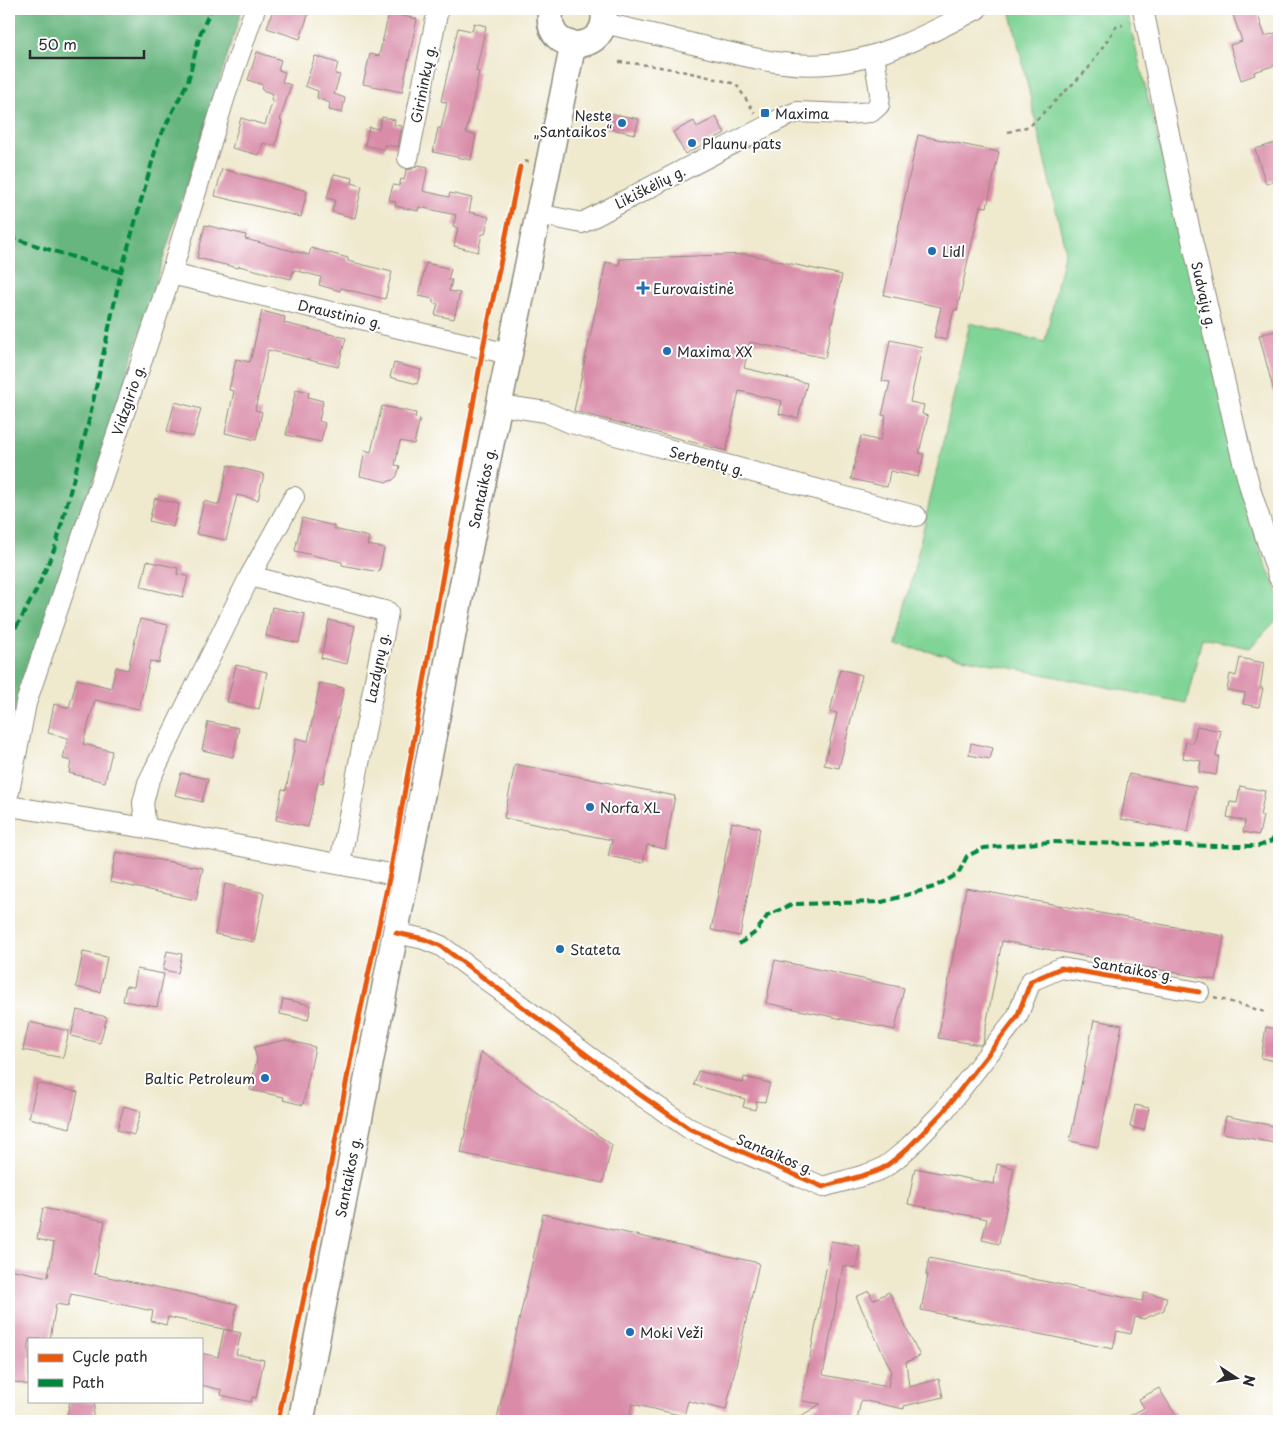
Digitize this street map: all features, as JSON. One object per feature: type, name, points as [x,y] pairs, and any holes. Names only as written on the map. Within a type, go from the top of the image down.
[{"type":"main road","points":[[551,9],[549,18],[556,36],[564,42],[573,45],[593,40],[600,32],[603,16]]},
{"type":"main road","name":"Santaikos g.","points":[[300,1421],[471,541],[573,45]]},
{"type":"street","name":"Vidzgirio g.","points":[[9,792],[26,703],[170,274],[225,96],[255,9]]},
{"type":"street","name":"Girininkų g.","points":[[408,158],[438,9]]},
{"type":"street","points":[[603,16],[730,53],[785,64],[828,64],[874,55],[944,16],[977,9]]},
{"type":"street","name":"Sudvajų g.","points":[[1143,9],[1182,196],[1241,454],[1279,578]]},
{"type":"street","name":"Likiškėlių g.","points":[[538,214],[582,223],[788,115],[798,112],[846,114],[871,112],[880,105],[874,55]]},
{"type":"street","name":"Draustinio g.","points":[[170,274],[509,354]]},
{"type":"street","name":"Serbentų g.","points":[[499,405],[546,412],[571,423],[916,516]]},
{"type":"street","points":[[146,828],[143,803],[148,784],[250,576],[294,497]]},
{"type":"street","name":"Lazdynų g.","points":[[250,576],[388,612],[340,864]]},
{"type":"street","points":[[9,806],[146,828],[406,877]]},
{"type":"street","name":"Santaikos g.","points":[[396,933],[424,939],[441,946],[639,1094],[690,1129],[823,1187],[882,1169],[906,1150],[943,1112],[1018,1017],[1031,981],[1062,968],[1199,992]]},
{"type":"path","points":[[1008,132],[1030,126],[1088,69],[1116,27],[1122,25]]},
{"type":"path","points":[[619,62],[670,68],[736,84],[759,119]]},
{"type":"path","points":[[1199,992],[1266,1012]]},
{"type":"green space","points":[[9,9],[242,9],[14,733],[9,767]]},
{"type":"green space","points":[[1019,9],[1126,9],[1259,548],[1279,596],[1279,617],[1250,648],[1202,638],[1186,703],[897,645],[970,323],[1045,342],[1065,249],[1011,13]]},
{"type":"building","points":[[273,9],[310,9],[300,39],[267,28]]},
{"type":"building","points":[[1231,9],[1256,9],[1265,36],[1279,32],[1279,64],[1254,72],[1255,75],[1241,80],[1230,45],[1242,41]]},
{"type":"building","points":[[389,13],[417,19],[402,92],[363,84],[370,54],[379,56]]},
{"type":"building","points":[[474,23],[486,26],[476,71],[479,72],[466,133],[476,135],[471,160],[433,152],[438,128],[441,128],[447,103],[441,101],[458,28],[472,31]]},
{"type":"building","points":[[257,52],[281,60],[278,70],[285,72],[282,82],[291,85],[280,120],[282,121],[275,146],[263,143],[259,155],[232,148],[241,118],[265,125],[273,100],[271,100],[273,94],[262,90],[263,85],[248,80]]},
{"type":"building","points":[[315,56],[338,63],[335,74],[340,75],[334,94],[345,98],[342,113],[329,110],[330,103],[317,98],[318,91],[305,86]]},
{"type":"building","points":[[609,113],[639,119],[635,134],[606,128]]},
{"type":"building","points":[[382,117],[395,120],[394,125],[402,126],[398,147],[385,145],[384,150],[365,145],[369,127],[379,129]]},
{"type":"building","name":"Plaunu pats","points":[[716,117],[725,133],[685,154],[673,132],[694,121],[697,127]]},
{"type":"building","name":"Lidl","points":[[918,135],[999,152],[987,207],[980,206],[957,310],[954,310],[946,340],[934,337],[941,307],[884,295]]},
{"type":"building","points":[[1279,142],[1279,179],[1266,184],[1255,149]]},
{"type":"building","points":[[418,165],[428,167],[423,191],[449,197],[450,193],[472,198],[469,212],[489,217],[485,234],[482,234],[478,252],[454,246],[458,228],[453,226],[456,215],[419,207],[418,211],[395,206],[396,202],[389,200],[393,185],[399,186],[401,179],[404,180],[406,170]]},
{"type":"building","points":[[222,169],[307,191],[301,217],[215,196]]},
{"type":"building","points":[[334,174],[353,178],[352,183],[362,186],[355,218],[332,212],[335,200],[327,198]]},
{"type":"building","points":[[205,225],[246,235],[245,239],[309,255],[311,248],[348,258],[348,261],[392,272],[385,299],[341,288],[340,291],[319,285],[321,277],[294,270],[291,279],[197,258]]},
{"type":"building","name":"Maxima XX","points":[[746,254],[842,275],[825,358],[750,342],[744,368],[807,383],[798,418],[779,414],[782,401],[739,391],[726,451],[574,411],[606,262],[619,265],[620,259]]},
{"type":"building","points":[[426,263],[451,269],[448,280],[452,280],[449,291],[460,293],[454,319],[435,315],[438,304],[433,303],[433,299],[419,296]]},
{"type":"building","points":[[262,311],[285,317],[284,323],[346,338],[338,367],[268,350],[255,410],[262,412],[256,440],[225,433],[234,391],[229,390],[236,359],[250,362]]},
{"type":"building","points":[[1275,331],[1279,347],[1279,395],[1275,396],[1259,335]]},
{"type":"building","points":[[890,340],[922,347],[910,402],[924,405],[922,414],[928,416],[919,453],[924,454],[918,477],[890,471],[887,487],[851,479],[861,436],[880,441],[886,416],[882,415],[890,382],[882,381]]},
{"type":"building","points":[[394,363],[421,370],[417,384],[390,377]]},
{"type":"building","points":[[296,389],[309,392],[308,397],[323,401],[319,421],[325,423],[321,442],[286,435]]},
{"type":"building","points":[[175,402],[201,409],[193,437],[167,431]]},
{"type":"building","points":[[382,406],[416,413],[415,418],[420,419],[414,444],[400,441],[395,465],[400,466],[397,476],[387,482],[360,476],[365,450],[371,452]]},
{"type":"building","points":[[228,465],[264,474],[258,500],[237,495],[226,540],[196,534],[204,501],[219,505]]},
{"type":"building","points":[[155,498],[179,504],[173,527],[149,521]]},
{"type":"building","points":[[302,518],[334,526],[334,529],[369,537],[367,545],[384,548],[379,572],[342,565],[342,562],[295,551]]},
{"type":"building","points":[[147,561],[178,568],[177,574],[188,576],[183,597],[141,587]]},
{"type":"building","points":[[272,607],[305,614],[299,643],[266,636]]},
{"type":"building","points":[[140,619],[168,625],[159,663],[150,661],[139,709],[95,700],[83,744],[112,751],[105,782],[69,773],[71,761],[63,759],[68,738],[48,733],[54,704],[69,708],[77,679],[111,688],[116,667],[128,670]]},
{"type":"building","points":[[329,620],[355,626],[347,664],[321,658]]},
{"type":"building","points":[[1240,658],[1264,663],[1260,688],[1263,688],[1259,707],[1243,704],[1245,693],[1227,690],[1230,674],[1236,676]]},
{"type":"building","points":[[236,665],[267,672],[259,709],[227,702]]},
{"type":"building","points":[[840,669],[862,675],[839,768],[824,765],[837,713],[830,712]]},
{"type":"building","points":[[320,683],[344,688],[323,783],[318,782],[308,827],[276,820],[282,789],[286,790],[296,738],[308,741]]},
{"type":"building","points":[[208,722],[239,728],[233,757],[202,750]]},
{"type":"building","points":[[1197,726],[1221,731],[1216,756],[1219,756],[1216,775],[1199,772],[1201,761],[1183,758],[1186,742],[1193,743]]},
{"type":"building","points":[[971,743],[993,748],[990,759],[969,755]]},
{"type":"building","name":"Norfa XL","points":[[515,764],[675,796],[665,849],[647,845],[643,863],[608,856],[612,840],[504,818]]},
{"type":"building","points":[[181,773],[208,779],[202,802],[175,795]]},
{"type":"building","points":[[1129,774],[1196,787],[1188,832],[1121,819]]},
{"type":"building","points":[[1240,786],[1265,791],[1260,816],[1263,816],[1259,835],[1243,832],[1245,821],[1227,817],[1230,802],[1237,803]]},
{"type":"building","points":[[732,822],[760,828],[740,936],[711,930]]},
{"type":"building","points":[[116,852],[203,868],[196,900],[110,882]]},
{"type":"building","points":[[225,884],[264,893],[254,942],[215,934]]},
{"type":"building","points":[[966,888],[1224,936],[1216,980],[1002,941],[983,1042],[980,1045],[938,1038]]},
{"type":"building","points":[[167,951],[182,954],[178,973],[163,970]]},
{"type":"building","points":[[83,952],[107,957],[100,992],[76,987]]},
{"type":"building","points":[[775,960],[904,988],[895,1030],[766,1003]]},
{"type":"building","points":[[137,969],[164,974],[157,1007],[123,1001],[126,986],[134,987]]},
{"type":"building","points":[[283,999],[311,1005],[308,1020],[280,1014]]},
{"type":"building","points":[[77,1010],[107,1017],[100,1043],[71,1036]]},
{"type":"building","points":[[1094,1020],[1122,1025],[1098,1147],[1070,1141]]},
{"type":"building","points":[[29,1022],[69,1031],[63,1058],[23,1050]]},
{"type":"building","points":[[1266,1027],[1279,1030],[1279,1062],[1261,1058]]},
{"type":"building","points":[[286,1040],[315,1047],[303,1105],[283,1100],[284,1097],[250,1090],[257,1059],[254,1047]]},
{"type":"building","points":[[481,1052],[612,1145],[603,1183],[461,1153]]},
{"type":"building","points":[[698,1071],[743,1083],[744,1077],[770,1083],[765,1102],[757,1101],[755,1110],[743,1107],[745,1099],[694,1085]]},
{"type":"building","points":[[37,1083],[78,1092],[70,1128],[29,1118]]},
{"type":"building","points":[[1135,1105],[1149,1108],[1144,1130],[1130,1127]]},
{"type":"building","points":[[124,1106],[141,1111],[134,1135],[117,1130]]},
{"type":"building","points":[[1226,1116],[1279,1127],[1279,1144],[1223,1133]]},
{"type":"building","points":[[997,1164],[1014,1168],[999,1244],[982,1240],[987,1219],[908,1204],[915,1168],[994,1184]]},
{"type":"building","points":[[43,1208],[105,1221],[94,1274],[237,1304],[232,1331],[168,1317],[166,1325],[151,1321],[153,1311],[71,1294],[68,1306],[56,1304],[50,1338],[28,1338],[28,1385],[9,1381],[9,1269],[48,1277],[54,1243],[37,1239]]},
{"type":"building","name":"Moki Veži","points":[[543,1214],[759,1263],[726,1410],[688,1401],[684,1416],[632,1404],[629,1421],[507,1421],[497,1419]]},
{"type":"building","points":[[831,1241],[860,1246],[856,1268],[843,1266],[823,1375],[888,1387],[891,1370],[856,1297],[869,1291],[873,1300],[889,1292],[920,1356],[906,1362],[909,1387],[939,1379],[943,1397],[904,1406],[904,1409],[861,1400],[857,1421],[792,1421],[821,1404],[802,1401]]},
{"type":"building","points":[[929,1258],[1142,1301],[1144,1293],[1167,1297],[1164,1310],[1144,1319],[1135,1317],[1131,1334],[1117,1331],[1113,1349],[921,1310],[928,1275],[926,1275]]},
{"type":"building","points":[[224,1329],[241,1333],[236,1354],[264,1360],[256,1398],[252,1397],[251,1402],[221,1395],[222,1390],[202,1385],[202,1353],[218,1357]]},
{"type":"building","points":[[1159,1388],[1179,1421],[1120,1421],[1144,1408],[1139,1399]]},
{"type":"building","points":[[70,1402],[95,1403],[92,1421],[66,1421]]},
{"type":"marked path","points":[[9,638],[38,587],[56,545],[89,420],[121,272],[158,141],[188,81],[200,34],[211,9]]},
{"type":"marked path","points":[[9,237],[121,272]]},
{"type":"marked path","points":[[739,944],[756,932],[768,915],[793,904],[882,902],[934,887],[958,874],[967,856],[984,848],[1049,842],[1259,846],[1272,841],[1279,826]]},
{"type":"cycle path","points":[[278,1421],[321,1216],[355,1036],[390,874],[483,348],[520,167]]},
{"type":"cycle path","points":[[396,933],[424,939],[441,946],[639,1094],[690,1129],[823,1187],[878,1171],[914,1142],[943,1112],[1017,1017],[1031,981],[1061,968],[1199,992]]},
{"type":"place","name":"Maxima","points":[[765,113]]},
{"type":"place","name":"Neste „Santaikos“","points":[[622,123]]},
{"type":"place","name":"Plaunu pats","points":[[692,143]]},
{"type":"place","name":"Lidl","points":[[932,251]]},
{"type":"place","name":"Eurovaistinė","points":[[643,288]]},
{"type":"place","name":"Maxima XX","points":[[667,351]]},
{"type":"place","name":"Norfa XL","points":[[590,807]]},
{"type":"place","name":"Stateta","points":[[560,949]]},
{"type":"place","name":"Baltic Petroleum","points":[[265,1078]]},
{"type":"place","name":"Moki Veži","points":[[630,1332]]}]
